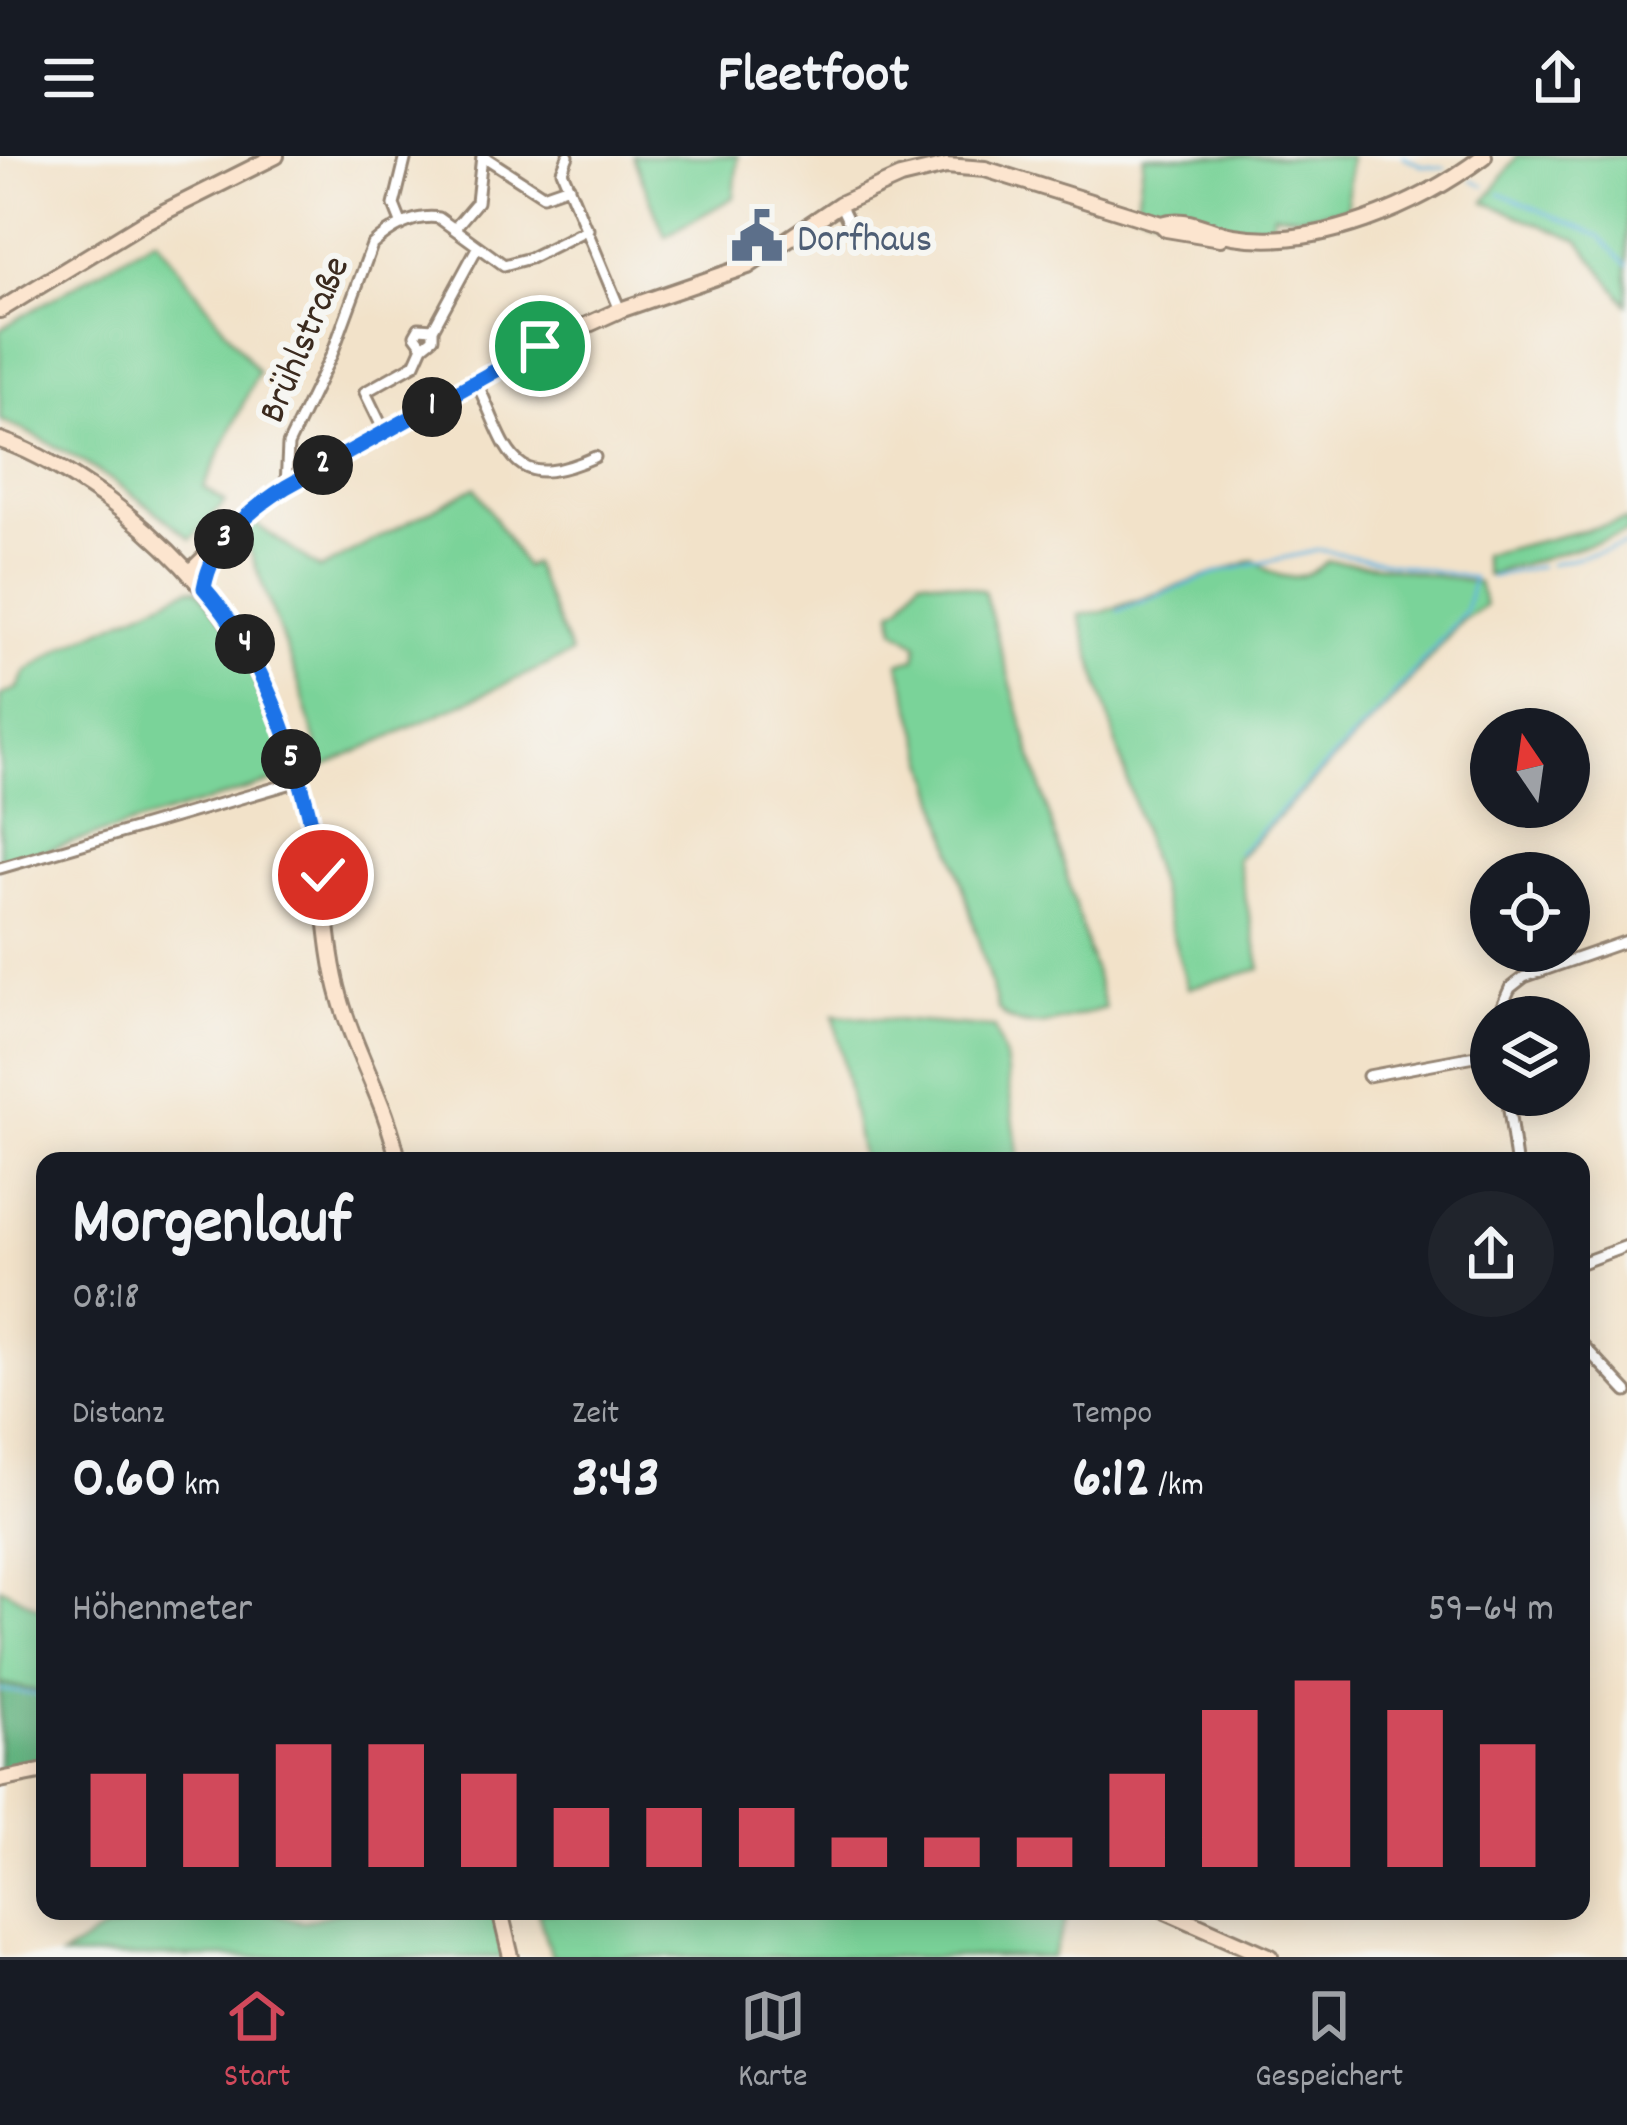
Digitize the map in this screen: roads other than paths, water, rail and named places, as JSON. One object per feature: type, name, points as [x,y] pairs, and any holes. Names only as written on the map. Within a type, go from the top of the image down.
[{"type":"street","points":[[0,310],[121,235],[276,156]]},
{"type":"street","points":[[406,156],[394,205],[402,224],[426,216],[439,218],[505,265],[588,229]]},
{"type":"street","points":[[454,229],[477,202],[483,156],[543,196],[569,186]]},
{"type":"street","points":[[568,156],[562,171],[620,310]]},
{"type":"street","points":[[190,572],[263,501],[540,346],[620,310],[731,274],[840,204],[946,161],[1161,224],[1180,220],[1230,235],[1274,236],[1375,217],[1440,187],[1484,156]]},
{"type":"street","points":[[840,204],[849,223]]},
{"type":"street","name":"Brühlstraße","points":[[286,487],[288,445],[332,354],[372,245],[402,224]]},
{"type":"street","points":[[385,433],[365,392],[416,364],[477,248]]},
{"type":"street","points":[[477,382],[513,460],[535,473],[556,473],[595,457]]},
{"type":"street","points":[[0,440],[87,485],[128,515],[204,588],[259,670],[298,781],[323,875],[340,999],[386,1112],[396,1152]]},
{"type":"street","points":[[204,588],[219,544]]},
{"type":"street","points":[[0,868],[298,781]]},
{"type":"street","points":[[1506,996],[1525,977],[1627,941]]},
{"type":"street","points":[[1368,1076],[1470,1057]]},
{"type":"street","points":[[1511,1116],[1515,1152]]},
{"type":"street","points":[[1590,1260],[1627,1246]]},
{"type":"street","points":[[1590,1352],[1627,1392]]},
{"type":"street","points":[[0,1780],[36,1774]]},
{"type":"street","points":[[502,1920],[511,1957]]},
{"type":"street","points":[[1187,1920],[1271,1957]]},
{"type":"waterway","points":[[1403,156],[1422,166],[1445,168]]},
{"type":"waterway","points":[[1472,180],[1484,186]]},
{"type":"waterway","points":[[1500,193],[1599,236],[1627,265]]},
{"type":"waterway","points":[[1550,564],[1627,545]]},
{"type":"waterway","points":[[1118,611],[1220,572],[1320,550],[1473,578],[1465,611],[1383,707],[1238,853]]},
{"type":"waterway","points":[[1490,577],[1540,566]]},
{"type":"waterway","points":[[0,1690],[36,1695]]},
{"type":"place","name":"Dorfhaus","points":[[757,236]]}]
